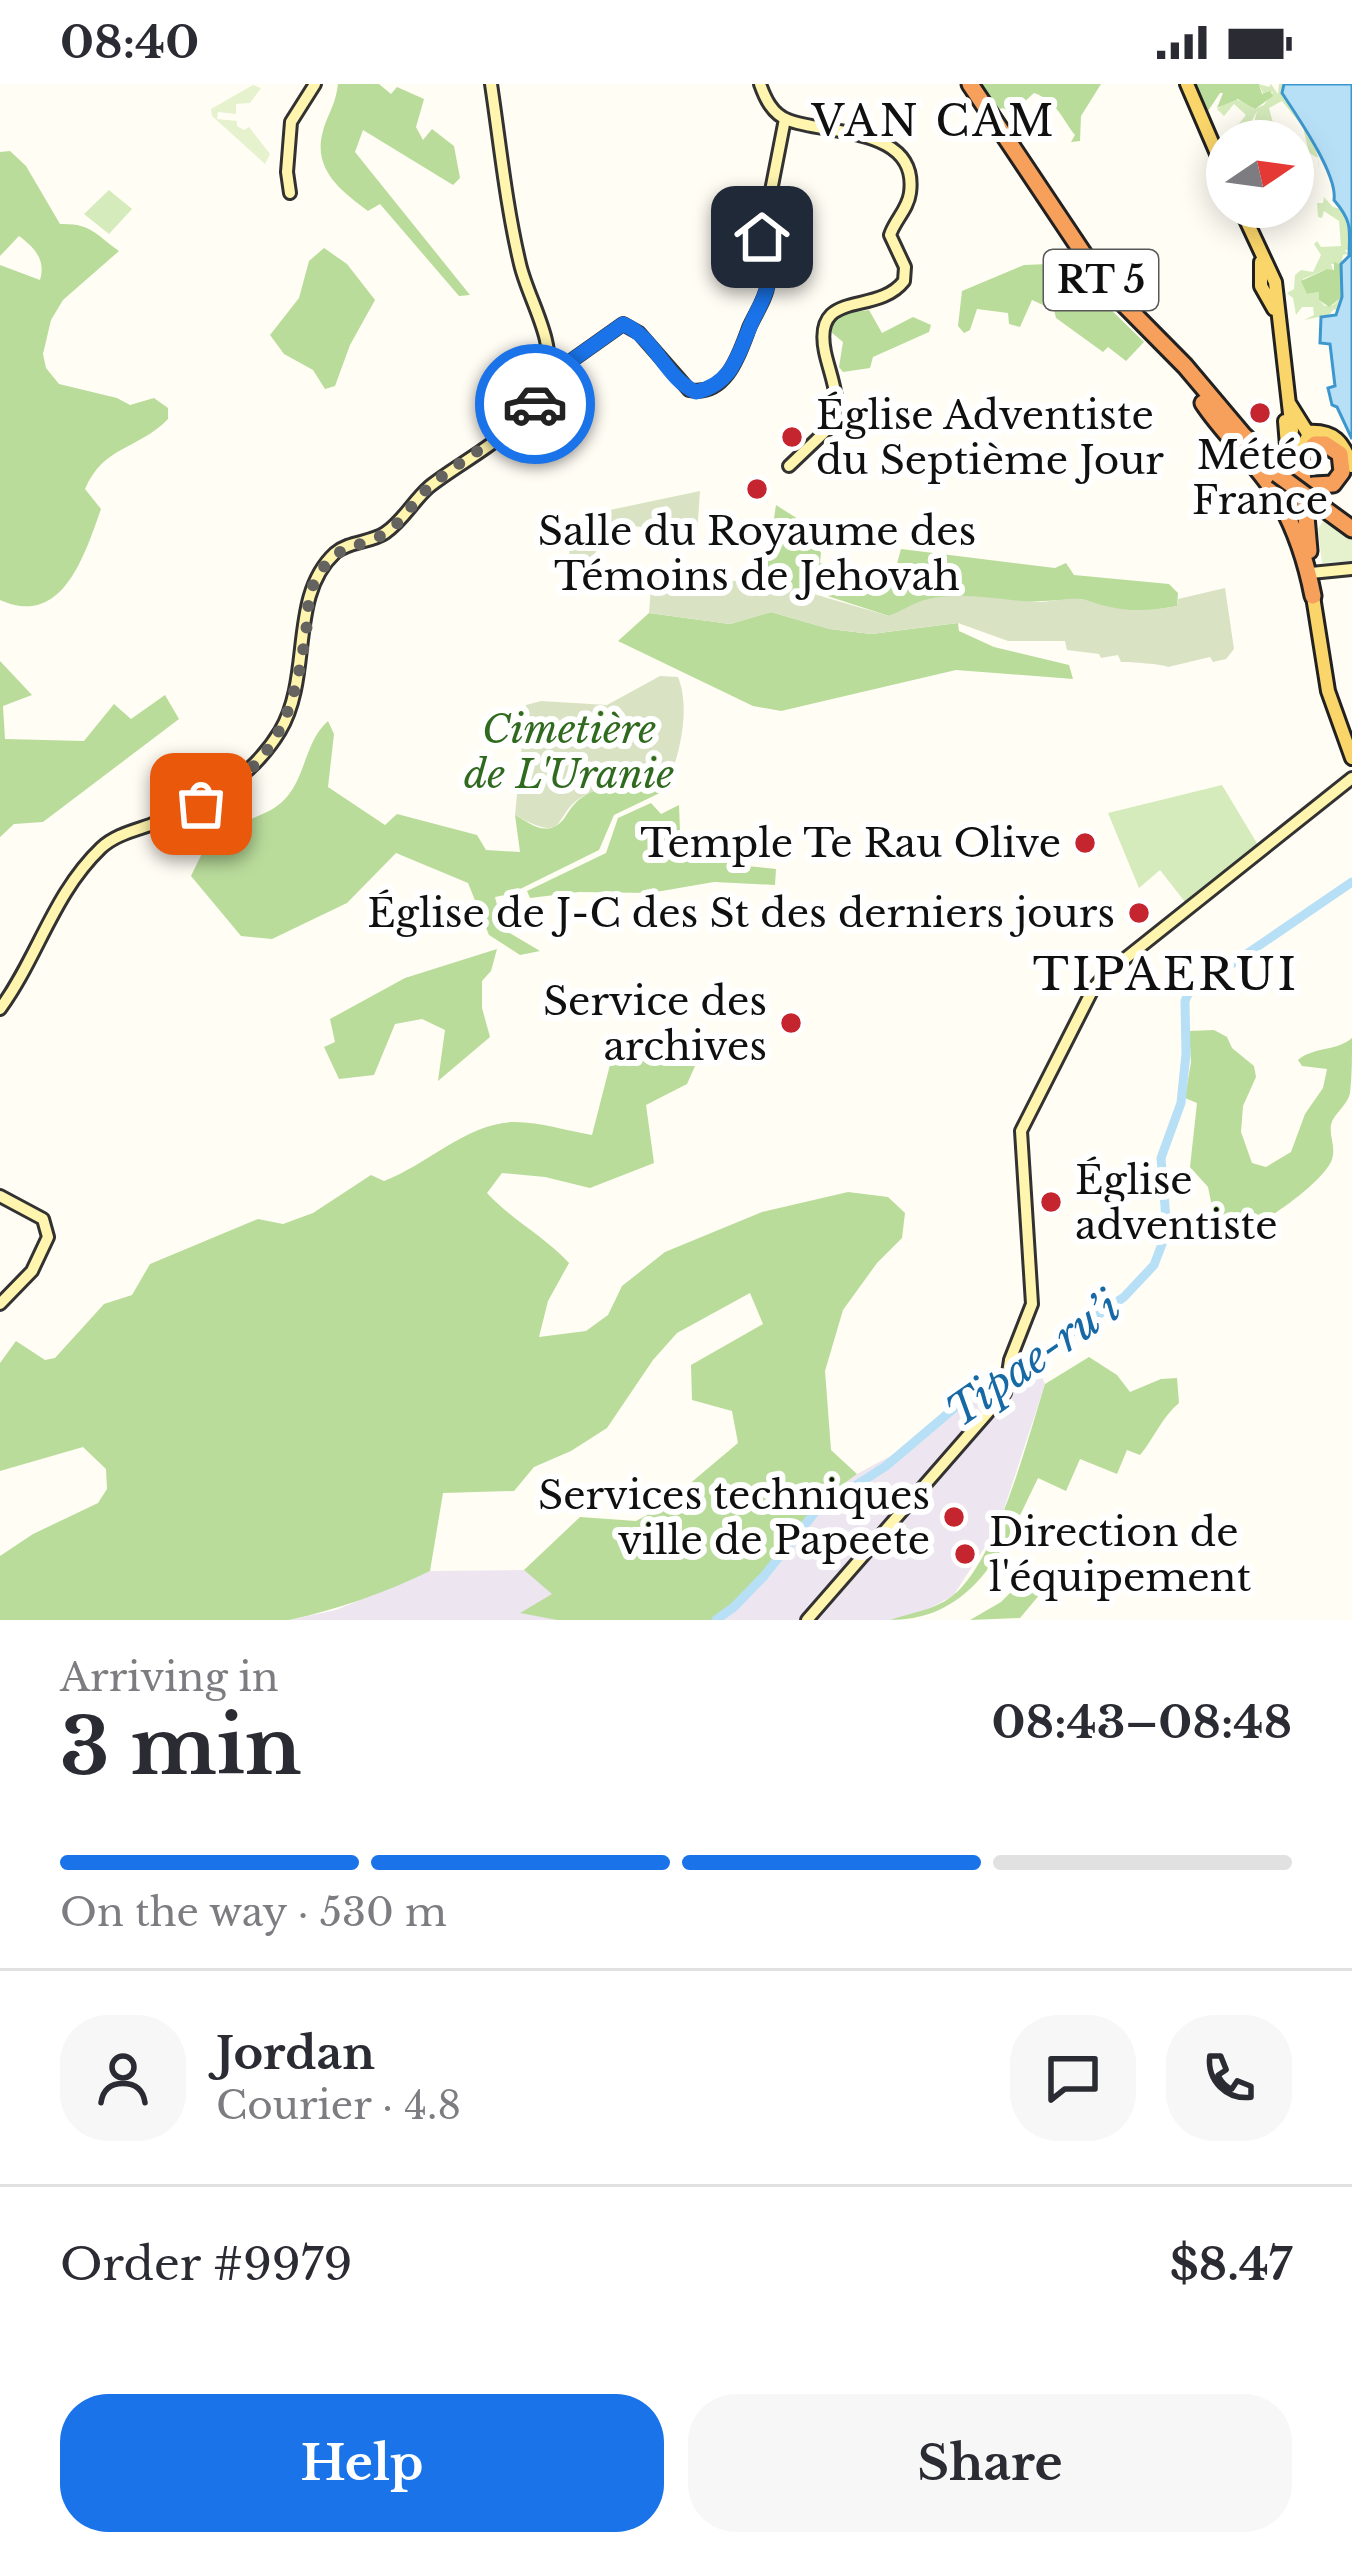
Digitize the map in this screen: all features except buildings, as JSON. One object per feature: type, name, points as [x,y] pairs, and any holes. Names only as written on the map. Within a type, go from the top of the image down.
[{"type":"highway","name":"RT 5","points":[[958,84],[1090,283],[1247,449],[1287,472]]},
{"type":"highway","name":"RT 5","points":[[970,84],[1103,283],[1193,374],[1244,436],[1352,526]]},
{"type":"highway","points":[[1029,172],[1080,235]]},
{"type":"highway","points":[[1103,266],[1142,324]]},
{"type":"highway","points":[[1203,403],[1282,506],[1300,544],[1312,596]]},
{"type":"highway","points":[[1301,437],[1334,442],[1342,461],[1340,477],[1316,495]]},
{"type":"highway","points":[[1309,551],[1301,458],[1315,444],[1334,442]]},
{"type":"main road","points":[[290,193],[291,122],[315,84]]},
{"type":"main road","points":[[0,1009],[60,898],[99,850],[121,835],[214,797],[273,742],[296,694],[309,591],[331,558],[344,547],[384,534],[430,486],[511,426],[541,396],[549,368],[520,264],[491,84]]},
{"type":"main road","points":[[760,84],[769,103],[785,119],[876,139],[903,160],[911,185],[890,238],[905,267],[904,281],[891,292],[824,320],[836,417],[789,466]]},
{"type":"main road","points":[[1187,84],[1206,128]]},
{"type":"main road","points":[[549,368],[561,368],[623,324],[639,333],[689,390],[703,391],[725,376],[737,363],[768,284],[761,246],[785,119]]},
{"type":"main road","points":[[1249,228],[1269,284],[1287,394],[1301,437],[1287,472]]},
{"type":"main road","points":[[1287,394],[1303,418],[1344,446],[1352,466]]},
{"type":"main road","points":[[1287,394],[1287,472],[1309,551],[1328,691],[1352,758]]},
{"type":"main road","points":[[1311,573],[1352,569]]},
{"type":"main road","points":[[808,1620],[1005,1393],[1032,1304],[1021,1131],[1088,998],[1106,974],[1352,778]]},
{"type":"main road","points":[[0,1196],[43,1219],[48,1237],[32,1271],[0,1304]]},
{"type":"shaded area","points":[[1034,1359],[1045,1384],[998,1527],[953,1596],[924,1611],[890,1620],[714,1620],[764,1574],[815,1505],[857,1474],[911,1445],[965,1399]]},
{"type":"shaded area","points":[[524,1570],[553,1594],[522,1613],[557,1620],[289,1620],[336,1610],[430,1571]]},
{"type":"green space","points":[[338,84],[379,84],[391,94],[397,87],[424,99],[416,127],[423,140],[432,129],[454,146],[460,178],[453,185],[363,130],[355,152],[470,295],[459,296],[380,204],[368,211],[331,178],[321,145]]},
{"type":"green space","points":[[977,84],[1101,84],[1081,116],[1080,141],[1071,142],[1075,135],[1042,96],[1034,93],[1018,113],[1002,108],[995,113]]},
{"type":"green space","points":[[1191,84],[1259,84],[1262,94],[1270,91],[1273,96],[1255,109],[1238,99],[1217,108],[1220,93],[1206,114]]},
{"type":"green space","points":[[1259,84],[1271,84],[1278,94],[1279,84],[1284,84],[1299,120],[1282,101],[1269,108],[1272,120],[1255,120],[1257,111],[1252,120],[1242,120],[1246,115],[1234,104],[1224,116],[1217,109],[1233,99],[1254,109],[1264,105],[1273,92],[1263,94]]},
{"type":"green space","points":[[253,85],[261,88],[250,103],[236,104],[236,114],[218,112],[217,119],[237,121],[244,130],[249,127],[270,154],[265,164],[212,116],[211,109]]},
{"type":"green space","points":[[10,151],[26,166],[60,224],[86,228],[119,251],[63,300],[51,320],[43,354],[46,368],[59,384],[130,405],[154,398],[168,408],[168,419],[157,429],[112,456],[93,475],[85,489],[101,509],[67,583],[40,604],[21,606],[0,600],[0,265],[40,280],[42,266],[19,236],[0,256],[0,152]]},
{"type":"green space","points":[[109,190],[132,209],[109,234],[84,214]]},
{"type":"green space","points":[[1324,197],[1333,207],[1348,211],[1350,250],[1345,250],[1348,254],[1343,255],[1341,265],[1331,264],[1333,270],[1303,279],[1307,294],[1319,292],[1325,306],[1342,297],[1337,311],[1304,320],[1314,315],[1313,307],[1302,307],[1296,315],[1293,298],[1287,293],[1294,289],[1295,275],[1301,270],[1313,272],[1321,255],[1314,244],[1317,241],[1321,247],[1341,246],[1339,221],[1324,211],[1318,217],[1317,203],[1323,203]]},
{"type":"green space","points":[[324,248],[347,264],[375,300],[350,345],[335,386],[325,389],[313,370],[284,354],[270,335],[299,298],[309,261]]},
{"type":"green space","points":[[1334,262],[1341,265],[1342,297],[1329,307],[1319,300],[1319,292],[1307,294],[1301,281],[1334,270]]},
{"type":"green space","points":[[1072,263],[1144,342],[1126,361],[1108,347],[1103,352],[1056,318],[1054,310],[1032,300],[1020,327],[1009,324],[1008,313],[977,309],[970,330],[964,333],[958,326],[962,291],[1024,265]]},
{"type":"green space","points":[[869,310],[882,333],[913,317],[931,325],[929,332],[873,357],[870,368],[843,372],[839,367],[843,342],[825,327],[839,314]]},
{"type":"green space","points":[[700,491],[696,549],[648,529],[623,527],[602,540],[589,566],[572,565],[567,542],[591,514]]},
{"type":"green space","points":[[776,505],[809,526],[806,533],[817,533],[812,539],[821,553],[820,563],[874,581],[895,571],[901,549],[1055,568],[1066,563],[1074,575],[1169,584],[1178,593],[1177,606],[1128,612],[1104,609],[1082,599],[1025,602],[942,597],[889,616],[812,591],[739,581],[770,545]]},
{"type":"green space","points":[[1325,518],[1352,536],[1352,561],[1322,563],[1318,529]]},
{"type":"green space","name":"Cimetière de L'Uranie","points":[[652,574],[783,585],[889,616],[924,600],[952,596],[1038,602],[1081,599],[1119,609],[1152,610],[1225,588],[1234,649],[1226,659],[1213,662],[1210,657],[1168,667],[1067,650],[1065,641],[1008,641],[958,623],[871,634],[829,629],[771,612],[730,624],[649,613]]},
{"type":"green space","points":[[771,612],[830,629],[871,634],[958,623],[959,631],[994,647],[1069,665],[1073,679],[956,670],[781,711],[753,706],[618,641],[649,613],[730,624]]},
{"type":"green space","points":[[0,661],[32,695],[3,706],[5,739],[84,741],[114,704],[131,719],[165,695],[179,719],[43,822],[14,824],[0,837]]},
{"type":"green space","name":"Cimetière de L'Uranie","points":[[660,676],[678,677],[682,689],[681,741],[670,778],[654,781],[652,788],[593,791],[574,803],[553,827],[515,815],[526,705],[541,701],[607,705]]},
{"type":"green space","points":[[328,721],[334,734],[328,787],[385,825],[397,814],[477,835],[486,850],[520,852],[515,815],[546,829],[561,822],[581,798],[602,788],[627,785],[664,791],[614,815],[599,850],[495,897],[503,929],[540,951],[520,955],[489,935],[468,883],[396,853],[347,903],[272,939],[241,936],[191,876],[212,833],[258,816],[290,793],[314,739]]},
{"type":"green space","points":[[1222,785],[1261,850],[1189,907],[1160,870],[1139,888],[1108,813]]},
{"type":"green space","points":[[651,803],[661,814],[679,805],[680,831],[673,840],[685,848],[722,862],[776,869],[775,885],[714,882],[650,893],[579,892],[530,898],[527,891],[606,853],[618,818]]},
{"type":"green space","points":[[497,949],[491,971],[482,981],[482,1008],[490,1037],[438,1081],[445,1030],[422,1019],[395,1024],[374,1075],[339,1079],[324,1047],[335,1042],[330,1019],[405,978]]},
{"type":"green space","points":[[1214,1030],[1254,1066],[1256,1077],[1243,1106],[1241,1132],[1252,1163],[1266,1167],[1291,1152],[1305,1114],[1323,1088],[1327,1069],[1302,1066],[1298,1060],[1352,1038],[1350,1093],[1331,1125],[1331,1162],[1284,1207],[1226,1236],[1216,1226],[1208,1187],[1190,1167],[1197,1103],[1185,1098],[1191,1062],[1189,1031]]},
{"type":"green space","points":[[612,1057],[696,1064],[687,1084],[646,1105],[654,1163],[590,1188],[502,1173],[487,1193],[569,1263],[548,1301],[539,1337],[586,1331],[608,1315],[622,1286],[665,1252],[762,1212],[848,1192],[888,1197],[905,1213],[902,1238],[843,1310],[825,1371],[831,1450],[857,1474],[815,1505],[742,1599],[714,1620],[557,1620],[520,1613],[552,1594],[524,1570],[580,1517],[636,1521],[662,1507],[738,1443],[732,1411],[692,1400],[691,1365],[763,1324],[750,1293],[677,1333],[607,1428],[534,1467],[514,1491],[443,1493],[430,1571],[413,1579],[289,1620],[0,1620],[0,1556],[33,1534],[98,1503],[107,1489],[106,1469],[83,1447],[0,1471],[0,1363],[16,1341],[45,1360],[55,1358],[104,1304],[132,1295],[150,1264],[258,1219],[283,1224],[313,1213],[371,1175],[384,1181],[481,1129],[525,1122],[592,1135]]},
{"type":"green space","points":[[1089,1357],[1117,1375],[1130,1392],[1161,1379],[1177,1378],[1179,1403],[1140,1455],[1127,1450],[1117,1474],[1080,1459],[1066,1491],[1038,1478],[1000,1552],[966,1592],[920,1617],[890,1620],[944,1601],[967,1581],[996,1529],[1045,1384]]},
{"type":"green space","points":[[1034,1569],[1051,1581],[1020,1618],[970,1620],[1001,1602]]},
{"type":"water","points":[[1284,84],[1352,84],[1352,439],[1332,405],[1328,388],[1335,386],[1330,344],[1320,343],[1321,317],[1336,315],[1342,297],[1341,264],[1349,256],[1349,225],[1334,200],[1330,176],[1314,145],[1314,120],[1300,120],[1282,93]]},
{"type":"waterway","name":"Tipae-ru’i","points":[[716,1620],[764,1576],[816,1511],[886,1466],[965,1399],[1124,1297],[1154,1265],[1167,1231],[1161,1158],[1181,1103],[1188,994],[1352,882]]},
{"type":"way so far","points":[[201,804],[257,761],[287,717],[298,684],[309,591],[323,567],[340,549],[388,531],[430,486],[485,448],[535,404]]},
{"type":"place","name":"Météo France","points":[[1260,413]]},
{"type":"place","name":"Église Adventiste du Septième Jour","points":[[792,437]]},
{"type":"place","name":"Salle du Royaume des Témoins de Jehovah","points":[[757,489]]},
{"type":"place","name":"Temple Te Rau Olive","points":[[1085,843]]},
{"type":"place","name":"Église de J-C des St des derniers jours","points":[[1139,913]]},
{"type":"place","name":"Service des archives","points":[[791,1023]]},
{"type":"place","name":"Église adventiste","points":[[1051,1202]]},
{"type":"place","name":"Services techniques ville de Papeete","points":[[954,1517]]},
{"type":"place","name":"Direction de l'équipement","points":[[965,1554]]},
{"type":"district","name":"VAN CAM","points":[[934,121]]},
{"type":"district","name":"TIPAERUI","points":[[1166,974]]},
{"type":"route","points":[[535,404],[549,368],[561,368],[623,324],[639,333],[682,386],[696,392],[715,385],[737,363],[765,293],[768,279],[762,237]]}]
